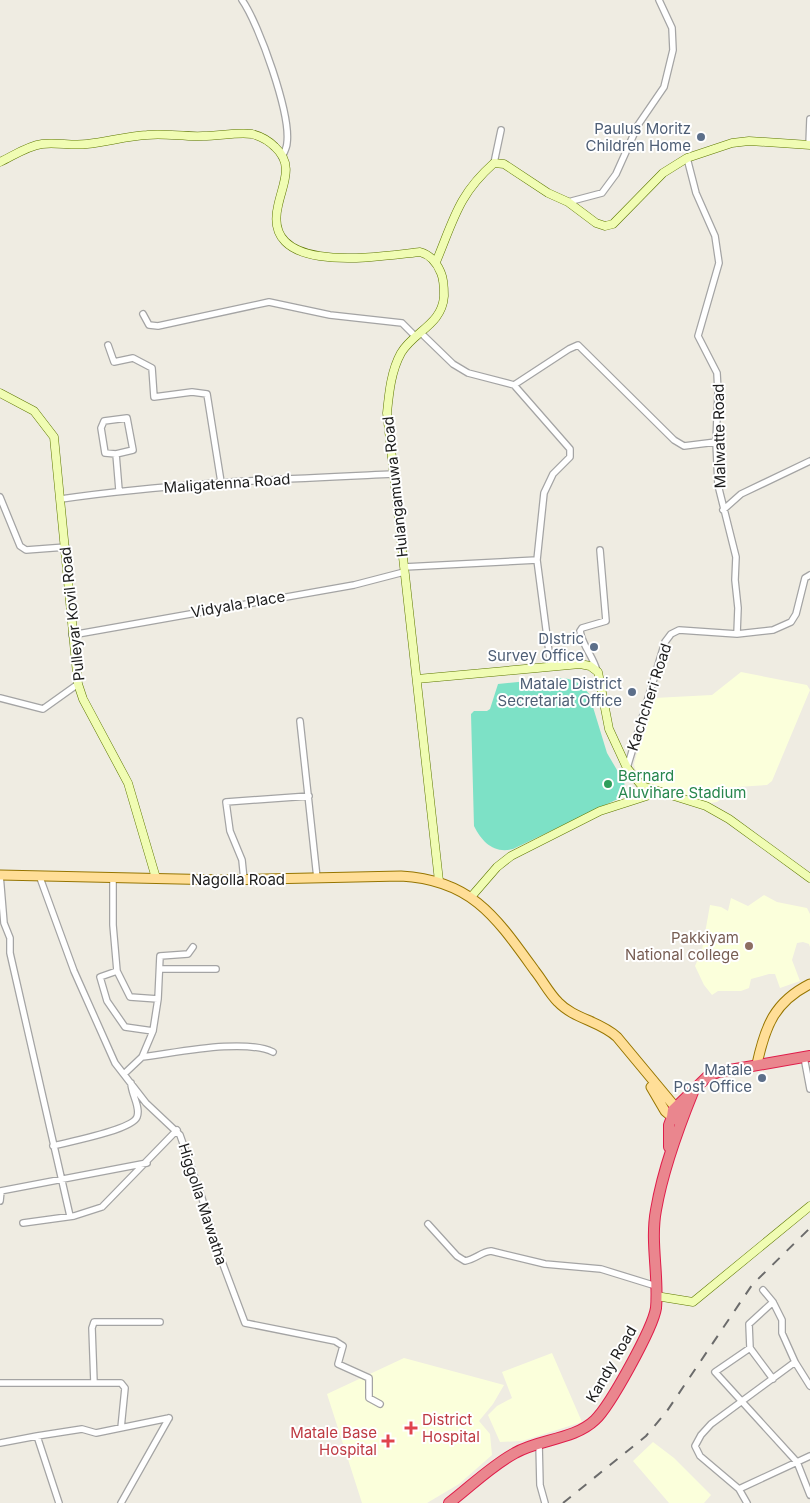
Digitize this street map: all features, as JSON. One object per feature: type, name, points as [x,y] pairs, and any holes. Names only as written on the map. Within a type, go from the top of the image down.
[{"type":"highway","name":"Kandy Road","points":[[449,1503],[513,1453],[583,1428],[598,1417],[647,1335],[654,1316],[656,1291],[655,1212],[670,1155],[677,1114],[693,1092],[707,1077],[718,1072],[807,1056]]},
{"type":"main road","name":"Nagolla Road","points":[[0,875],[244,880],[401,876],[439,881],[471,896]]},
{"type":"main road","points":[[471,896],[505,932],[557,1001],[574,1014],[612,1032],[641,1066],[677,1114]]},
{"type":"main road","points":[[757,1064],[763,1038],[774,1014],[789,996],[810,984]]},
{"type":"street","points":[[242,0],[264,48],[284,111],[287,142],[282,157]]},
{"type":"street","points":[[568,202],[602,193],[616,174],[638,125],[664,87],[673,50],[672,28],[659,0]]},
{"type":"street","points":[[494,162],[504,164],[548,193],[568,202],[596,224],[605,226],[612,224],[663,173],[687,158],[732,143],[749,141],[810,145],[810,119]]},
{"type":"street","points":[[0,162],[42,144],[85,144],[147,135],[202,136],[253,134],[277,148],[286,166],[286,182],[278,206],[276,223],[281,240],[289,246],[316,256],[345,259],[420,252],[436,262],[458,205],[477,178],[494,162],[500,130]]},
{"type":"street","name":"Malwatte Road","points":[[687,158],[696,193],[715,236],[720,263],[698,336],[717,373],[716,442],[718,485],[736,557],[735,580],[738,608],[736,634]]},
{"type":"street","name":"Hulangamuwa Road","points":[[436,262],[442,275],[444,302],[437,318],[400,355],[390,387],[387,413],[439,881]]},
{"type":"street","points":[[143,314],[149,325],[158,326],[269,302],[330,315],[402,322],[453,364],[468,373],[514,385],[570,450],[570,457],[553,474],[544,493],[537,560],[551,667]]},
{"type":"street","points":[[108,345],[114,362],[133,358],[152,368],[154,397],[192,392],[207,394],[222,482]]},
{"type":"street","points":[[514,385],[578,345],[674,440],[684,446],[716,442]]},
{"type":"street","name":"Pulleyar Kovil Road","points":[[0,393],[34,411],[54,437],[78,684],[83,699],[128,783],[156,878]]},
{"type":"street","points":[[127,418],[132,450],[116,454],[106,455],[104,451],[102,424],[104,421],[127,418]]},
{"type":"street","points":[[116,454],[119,490]]},
{"type":"street","points":[[723,510],[741,494],[810,461]]},
{"type":"street","name":"Maligatenna Road","points":[[61,499],[119,490],[222,482],[393,474]]},
{"type":"street","points":[[0,497],[20,546],[26,550],[66,547]]},
{"type":"street","points":[[600,550],[606,621],[582,628],[580,631],[583,646],[594,659],[598,672],[609,729],[627,768],[642,786],[706,806],[729,819],[810,878]]},
{"type":"street","name":"Vidyala Place","points":[[72,635],[354,584],[404,570],[537,560]]},
{"type":"street","points":[[736,634],[773,630],[791,622],[796,614],[805,578],[810,575]]},
{"type":"street","name":"Kachcheri Road","points":[[627,768],[665,642],[671,634],[686,630],[736,634]]},
{"type":"street","points":[[418,680],[580,664],[590,666],[598,672]]},
{"type":"street","points":[[0,698],[43,709],[78,684]]},
{"type":"street","points":[[300,721],[317,878]]},
{"type":"street","points":[[471,896],[497,867],[511,856],[600,811],[661,791]]},
{"type":"street","points":[[244,880],[242,860],[230,831],[226,802],[309,796]]},
{"type":"street","points":[[0,875],[4,923],[10,938],[10,953],[60,1180],[70,1216]]},
{"type":"street","name":"Higgolla Mawatha","points":[[39,875],[74,971],[115,1062],[146,1102],[177,1130],[245,1324],[335,1341],[343,1346],[338,1364],[369,1378],[369,1398],[380,1404]]},
{"type":"street","points":[[113,877],[113,925],[117,971],[130,998],[158,999]]},
{"type":"street","points":[[124,1074],[142,1057],[153,1031],[158,999],[160,956],[188,954],[193,947]]},
{"type":"street","points":[[160,969],[216,969]]},
{"type":"street","points":[[117,971],[100,977],[106,1001],[125,1027],[153,1031]]},
{"type":"street","points":[[142,1057],[225,1047],[261,1046],[273,1052]]},
{"type":"street","points":[[807,1056],[810,1089]]},
{"type":"street","points":[[53,1146],[114,1130],[132,1123],[138,1112],[131,1091],[131,1083]]},
{"type":"street","points":[[23,1223],[70,1216],[102,1207],[147,1163],[177,1130]]},
{"type":"street","points":[[0,1201],[0,1191],[147,1163]]},
{"type":"street","points":[[428,1224],[457,1256],[465,1261],[473,1260],[482,1252],[491,1251],[545,1264],[601,1269],[656,1291],[693,1302],[810,1206]]},
{"type":"street","points":[[763,1290],[773,1302],[782,1320],[782,1333],[795,1362],[810,1386]]},
{"type":"street","points":[[773,1302],[749,1324],[750,1348],[773,1379]]},
{"type":"street","points":[[94,1383],[92,1328],[94,1322],[160,1322]]},
{"type":"street","points":[[750,1348],[715,1372],[740,1402],[797,1462],[810,1495]]},
{"type":"street","points":[[747,1503],[739,1489],[700,1456],[696,1446],[701,1435],[711,1424],[795,1362]]},
{"type":"street","points":[[0,1383],[121,1383],[125,1388],[121,1428]]},
{"type":"street","points":[[0,1443],[82,1429],[96,1433],[169,1418],[122,1503]]},
{"type":"street","points":[[37,1436],[59,1503]]},
{"type":"street","points":[[539,1443],[540,1485],[545,1503]]},
{"type":"street","points":[[739,1489],[810,1456]]},
{"type":"shaded area","points":[[741,672],[807,685],[810,690],[772,781],[767,785],[737,787],[717,802],[711,803],[646,786],[637,777],[634,764],[651,701],[654,698],[712,695]]},
{"type":"shaded area","name":"Pakkiyam National college","points":[[764,895],[777,902],[807,908],[810,914],[810,947],[809,944],[803,942],[797,943],[792,960],[800,981],[780,988],[775,974],[769,974],[751,979],[749,988],[741,991],[718,991],[712,995],[704,985],[695,966],[702,950],[710,905],[721,907],[728,911],[731,898],[748,906]]},
{"type":"shaded area","points":[[552,1353],[582,1422],[522,1441],[500,1442],[488,1415],[497,1406],[512,1398],[502,1372]]},
{"type":"shaded area","name":"District Hospital","points":[[404,1358],[504,1385],[493,1404],[479,1421],[490,1434],[492,1455],[459,1484],[427,1503],[362,1503],[327,1394]]},
{"type":"shaded area","points":[[653,1442],[674,1458],[711,1495],[704,1503],[669,1503],[633,1461]]},
{"type":"green space","points":[[559,678],[577,682],[589,694],[607,753],[624,782],[626,792],[624,796],[513,849],[500,850],[494,848],[485,842],[474,826],[471,714],[474,711],[487,711],[490,709],[498,684]]},
{"type":"railway","points":[[563,1503],[646,1436],[667,1411],[752,1285],[810,1228]]},
{"type":"place","name":"Paulus Moritz Children Home","points":[[701,137]]},
{"type":"place","name":"DIstric Survey Office","points":[[594,647]]},
{"type":"place","name":"Matale District Secretariat Office","points":[[632,692]]},
{"type":"place","name":"Bernard Aluvihare Stadium","points":[[608,784]]},
{"type":"place","name":"Pakkiyam National college","points":[[749,946]]},
{"type":"place","name":"Matale Post Office","points":[[762,1078]]},
{"type":"place","name":"District Hospital","points":[[411,1428]]},
{"type":"place","name":"Matale Base Hospital","points":[[388,1441]]}]
